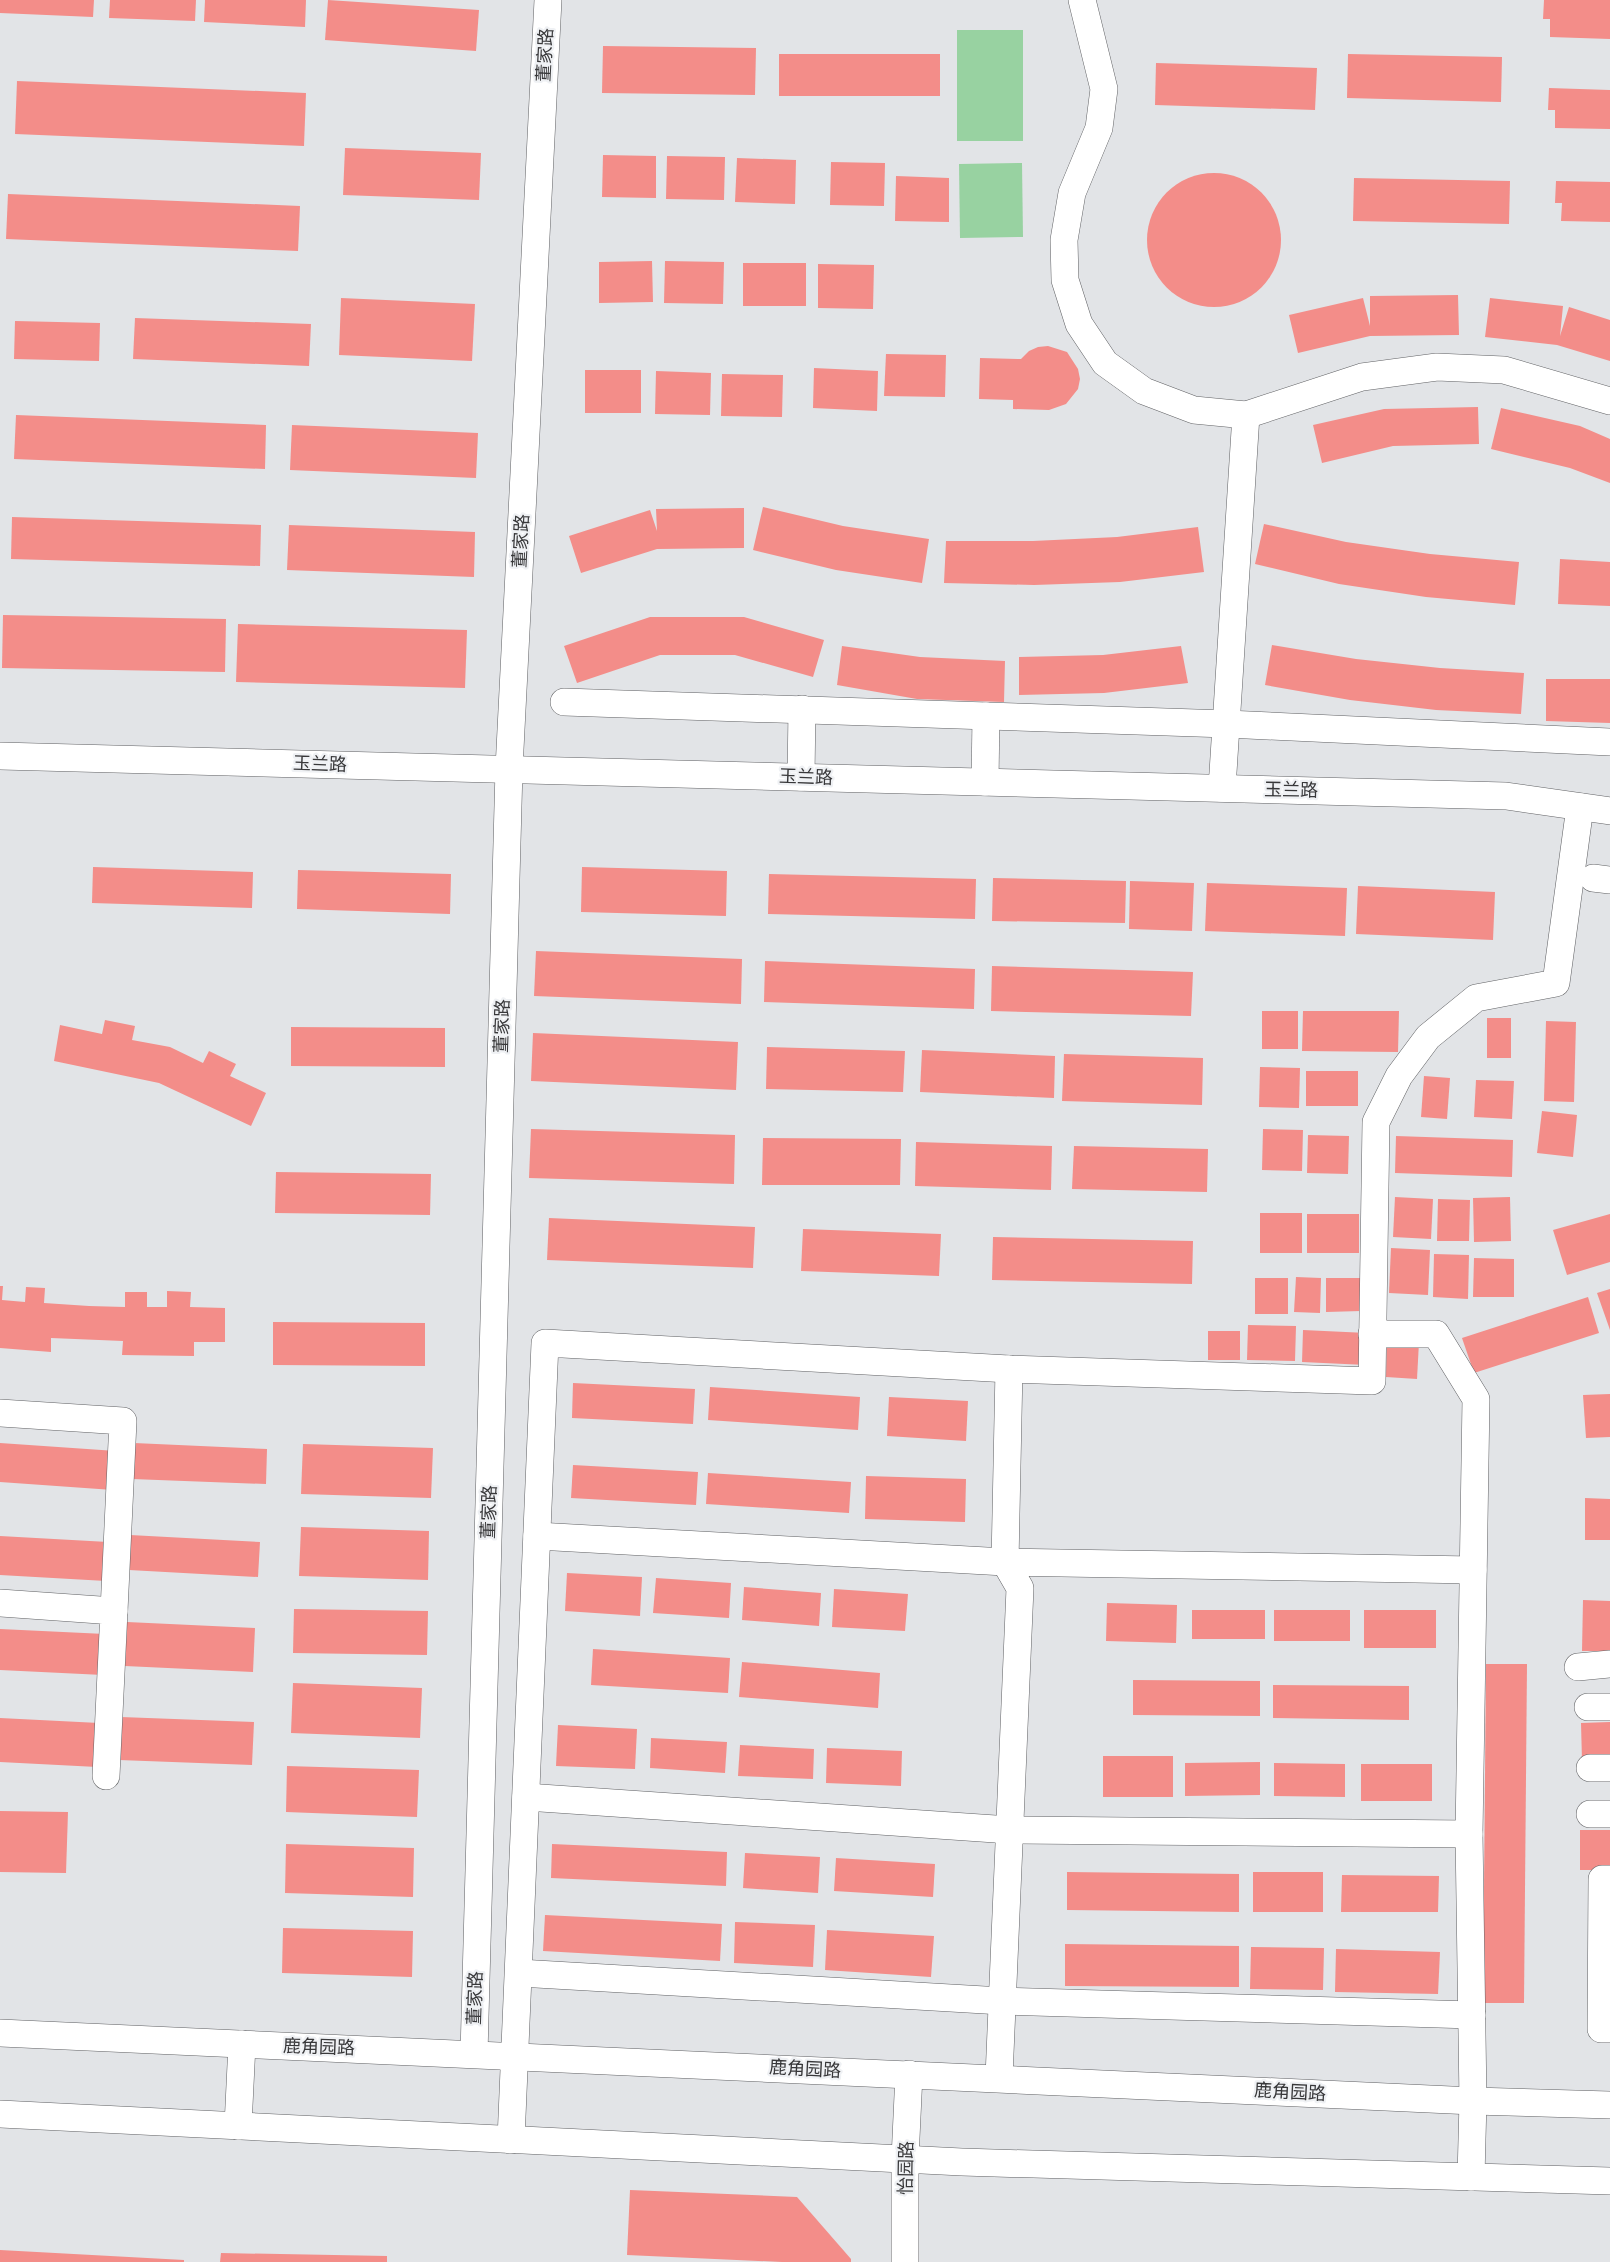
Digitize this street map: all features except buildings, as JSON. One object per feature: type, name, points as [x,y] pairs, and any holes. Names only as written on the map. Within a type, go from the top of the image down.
[{"type":"street","name":"董家路","points":[[474,2054],[510,769],[548,0]]},
{"type":"street","points":[[1082,0],[1104,89],[1099,128],[1072,193],[1064,240],[1065,280],[1078,324],[1105,363],[1143,391],[1194,410],[1246,415],[1362,377],[1437,367],[1503,370],[1610,401]]},
{"type":"street","points":[[1222,788],[1246,415]]},
{"type":"street","points":[[564,702],[1227,724],[1610,742]]},
{"type":"street","points":[[801,777],[802,709]]},
{"type":"street","points":[[985,782],[986,716]]},
{"type":"street","name":"玉兰路","points":[[0,756],[1506,796],[1610,811]]},
{"type":"street","points":[[511,2140],[545,1343],[1009,1369],[1372,1381],[1376,1122],[1400,1076],[1428,1037],[1476,998],[1556,983],[1580,807]]},
{"type":"street","points":[[1372,1334],[1436,1334],[1476,1399],[1469,1834],[1473,2101],[1471,2176]]},
{"type":"street","points":[[999,2077],[1020,1588],[1005,1562],[1009,1369]]},
{"type":"street","points":[[0,1413],[123,1421],[106,1776]]},
{"type":"street","points":[[537,1536],[1005,1562],[1473,1570]]},
{"type":"street","points":[[0,1603],[114,1611]]},
{"type":"street","points":[[1578,1667],[1610,1664]]},
{"type":"street","points":[[526,1797],[1010,1830],[1469,1834]]},
{"type":"street","points":[[1610,1879],[1602,1879],[1601,2017],[1601,2029],[1610,2029]]},
{"type":"street","points":[[519,1973],[1002,2001],[1472,2015]]},
{"type":"street","name":"鹿角园路","points":[[0,2033],[999,2077],[1473,2101],[1610,2105]]},
{"type":"street","points":[[238,2126],[242,2044]]},
{"type":"street","name":"怡园路","points":[[905,2262],[905,2159],[909,2074]]},
{"type":"street","points":[[0,2114],[905,2159],[1610,2181]]},
{"type":"green space","points":[[957,30],[1023,30],[1023,141],[957,141]]},
{"type":"green space","points":[[1022,163],[1023,237],[960,238],[959,164]]}]
